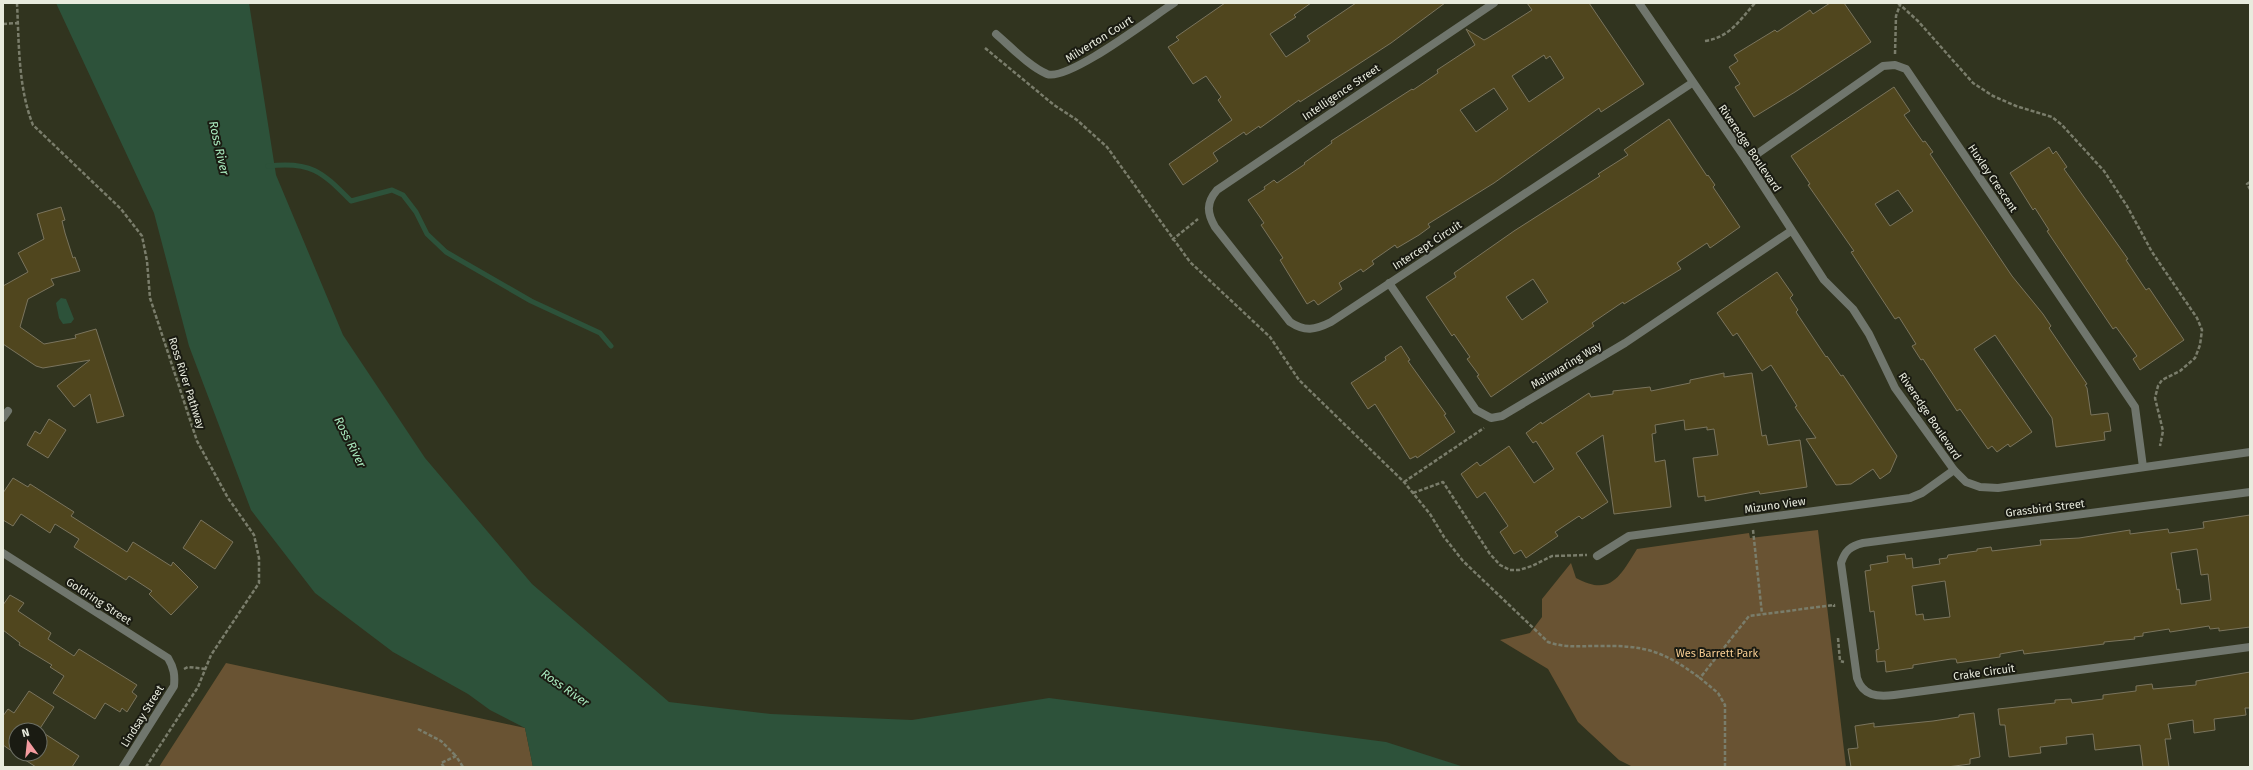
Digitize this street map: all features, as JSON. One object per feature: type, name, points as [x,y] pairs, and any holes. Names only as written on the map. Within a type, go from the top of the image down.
[{"type":"street","name":"Milverton Court","points":[[996,34],[1040,70],[1048,74],[1060,74],[1083,64],[1174,3]]},
{"type":"street","name":"Intelligence Street","points":[[1208,206],[1210,198],[1217,190],[1494,3]]},
{"type":"street","name":"Riveredge Boulevard","points":[[1639,3],[1692,83],[1746,160],[1824,280],[1853,309],[1869,334],[1895,388],[1954,470],[1966,482],[1980,487],[1998,488],[2250,452]]},
{"type":"street","points":[[1746,160],[1882,66],[1895,65]]},
{"type":"street","name":"Huxley Crescent","points":[[1895,65],[1906,69],[2135,406],[2144,467]]},
{"type":"street","name":"Intercept Circuit","points":[[1208,206],[1209,216],[1215,227],[1290,322],[1298,328],[1308,330],[1321,327],[1692,83]]},
{"type":"street","name":"Mainwaring Way","points":[[1491,418],[1502,416],[1625,343],[1791,231]]},
{"type":"street","points":[[1389,283],[1476,410],[1491,418]]},
{"type":"street","name":"Mizuno View","points":[[1597,556],[1629,536],[1910,498],[1922,493],[1954,470]]},
{"type":"street","name":"Grassbird Street","points":[[1846,551],[1856,544],[2250,492]]},
{"type":"street","name":"Crake Circuit","points":[[1846,551],[1842,563],[1842,573],[1857,678],[1860,686],[1871,695],[1902,694],[2250,647]]},
{"type":"street","name":"Goldring Street","points":[[3,553],[168,658],[173,666],[175,675]]},
{"type":"street","name":"Lindsay Street","points":[[123,767],[168,697],[174,686],[175,675]]},
{"type":"path","name":"Ross River Pathway","points":[[17,3],[27,110],[33,125],[121,209],[142,236],[147,261],[150,298],[197,441],[228,498],[254,536],[259,558],[260,583],[211,656],[198,687],[146,767]]},
{"type":"path","points":[[1705,41],[1718,39],[1728,33],[1755,3]]},
{"type":"path","points":[[1895,65],[1896,16],[1899,4],[1918,21],[1974,83],[1993,96],[2016,106],[2052,117],[2062,125],[2104,171],[2127,206],[2152,252],[2197,318],[2202,330],[2200,345],[2195,358],[2180,371],[2162,380],[2158,386],[2155,398],[2163,431],[2160,446]]},
{"type":"path","points":[[3,24],[18,23]]},
{"type":"path","points":[[985,48],[1054,105],[1077,120],[1107,147],[1135,184],[1172,240],[1190,262],[1270,337],[1299,380],[1404,482],[1430,514],[1444,537],[1463,561],[1548,642],[1559,646],[1625,646],[1650,650],[1674,659],[1718,692],[1725,705],[1725,767]]},
{"type":"path","points":[[2250,182],[2247,184],[2250,189]]},
{"type":"path","points":[[1172,240],[1199,218],[1209,216]]},
{"type":"path","points":[[1404,482],[1486,426],[1491,418]]},
{"type":"path","points":[[1413,493],[1443,482],[1490,554],[1500,565],[1510,570],[1532,566],[1552,556],[1574,554],[1597,556]]},
{"type":"path","points":[[1751,520],[1762,614]]},
{"type":"path","points":[[1700,678],[1749,616],[1834,605],[1834,612]]},
{"type":"path","points":[[1837,633],[1840,661],[1846,661]]},
{"type":"path","points":[[175,675],[188,667],[206,669]]},
{"type":"path","points":[[418,730],[441,741],[456,756],[463,767]]},
{"type":"path","points":[[444,767],[441,764],[456,756]]},
{"type":"green space","name":"Wes Barrett Park","points":[[1818,530],[1846,767],[1633,767],[1619,760],[1578,722],[1548,669],[1500,640],[1530,633],[1542,617],[1542,599],[1571,563],[1576,578],[1598,585],[1606,584],[1613,581],[1619,575],[1637,549],[1749,533],[1750,538]]},
{"type":"green space","points":[[226,663],[525,728],[533,767],[159,767]]},
{"type":"water","name":"Ross River","points":[[56,3],[249,3],[276,175],[343,335],[425,458],[532,584],[669,702],[771,714],[912,720],[1049,698],[1386,742],[1464,767],[533,767],[525,728],[490,710],[468,694],[393,652],[315,593],[251,510],[189,346],[154,213]]},
{"type":"water","points":[[61,298],[66,299],[74,319],[71,323],[63,324],[59,318],[56,303]]},
{"type":"building","points":[[1225,3],[1311,3],[1294,15],[1296,17],[1270,34],[1286,57],[1310,41],[1307,36],[1356,3],[1445,3],[1391,43],[1300,102],[1299,100],[1260,128],[1259,126],[1246,135],[1244,132],[1213,153],[1218,161],[1183,185],[1169,164],[1232,120],[1218,100],[1221,97],[1206,76],[1193,84],[1168,47],[1179,40],[1176,37]]},
{"type":"building","points":[[1527,3],[1589,3],[1644,84],[1601,112],[1599,108],[1494,183],[1428,224],[1430,227],[1419,235],[1397,248],[1395,245],[1372,261],[1374,264],[1363,272],[1361,269],[1339,283],[1342,289],[1318,305],[1314,300],[1307,304],[1280,260],[1283,258],[1261,225],[1264,223],[1248,200],[1265,189],[1264,187],[1274,180],[1277,183],[1305,164],[1304,163],[1332,143],[1331,141],[1412,89],[1413,90],[1438,73],[1437,70],[1475,45],[1466,29],[1484,40],[1532,10]],"holes":[[[1544,55],[1546,59],[1550,56],[1564,78],[1529,102],[1512,76]],[[1494,88],[1508,109],[1476,132],[1460,110]]]},
{"type":"building","points":[[1830,3],[1844,3],[1871,42],[1754,117],[1735,87],[1740,84],[1729,67],[1738,61],[1734,55],[1775,30],[1777,32],[1810,10],[1813,14]]},
{"type":"building","points":[[1894,87],[1910,111],[1904,115],[1923,142],[1925,141],[1933,152],[1930,154],[2012,276],[2043,314],[2051,326],[2049,328],[2087,384],[2085,385],[2087,388],[2091,415],[2108,413],[2111,431],[2104,432],[2105,440],[2056,447],[2052,418],[1995,335],[1974,349],[2032,432],[2010,447],[2008,444],[1997,452],[1992,446],[1988,449],[1960,409],[1957,411],[1923,359],[1921,360],[1912,346],[1916,344],[1899,317],[1895,319],[1851,252],[1854,251],[1808,185],[1810,184],[1791,156]],"holes":[[[1898,190],[1913,211],[1890,226],[1875,204]]]},
{"type":"building","points":[[1669,119],[1707,176],[1708,175],[1715,185],[1713,187],[1740,227],[1710,248],[1707,243],[1677,263],[1681,269],[1624,304],[1623,302],[1617,306],[1592,323],[1594,326],[1491,397],[1477,376],[1479,375],[1467,359],[1470,357],[1454,334],[1452,336],[1426,297],[1456,277],[1454,273],[1514,231],[1600,176],[1598,174],[1628,155],[1624,150]],"holes":[[[1533,279],[1548,302],[1522,320],[1506,297]]]},
{"type":"building","points":[[2049,147],[2053,154],[2056,151],[2067,167],[2064,169],[2128,259],[2126,260],[2146,290],[2149,288],[2184,340],[2140,370],[2133,359],[2137,356],[2116,327],[2113,329],[2047,231],[2049,230],[2035,208],[2033,210],[2010,173]]},
{"type":"building","points":[[61,207],[65,220],[62,221],[65,233],[73,258],[75,257],[80,271],[51,279],[54,285],[28,299],[20,327],[44,344],[76,338],[75,335],[96,329],[124,416],[97,423],[90,394],[74,407],[57,386],[90,360],[43,368],[36,366],[3,344],[3,286],[28,272],[18,253],[44,239],[37,214]]},
{"type":"building","points":[[1777,272],[1793,295],[1790,298],[1798,310],[1796,312],[1826,357],[1827,356],[1841,376],[1843,375],[1897,456],[1890,472],[1880,479],[1873,469],[1851,484],[1836,485],[1806,439],[1816,438],[1795,407],[1797,406],[1771,365],[1762,371],[1737,333],[1733,336],[1717,313]]},
{"type":"building","points":[[1401,346],[1410,360],[1408,361],[1446,414],[1444,415],[1455,432],[1417,458],[1416,456],[1410,459],[1375,404],[1368,409],[1351,383],[1386,360],[1385,357]]},
{"type":"building","points":[[1724,373],[1724,377],[1752,373],[1762,436],[1766,435],[1768,445],[1800,440],[1807,487],[1760,494],[1759,491],[1705,501],[1705,496],[1698,497],[1693,458],[1718,455],[1714,429],[1707,430],[1707,427],[1685,430],[1684,420],[1655,425],[1656,433],[1652,434],[1655,462],[1665,460],[1671,507],[1614,514],[1603,435],[1576,453],[1608,502],[1582,519],[1579,516],[1555,532],[1558,536],[1526,558],[1521,550],[1514,554],[1500,532],[1508,526],[1485,492],[1477,498],[1461,474],[1477,462],[1480,466],[1509,446],[1534,483],[1554,469],[1536,441],[1533,443],[1526,433],[1541,422],[1542,424],[1589,393],[1591,397],[1613,394],[1613,391],[1650,387],[1651,391],[1690,383],[1690,380]]},
{"type":"building","points":[[49,419],[66,430],[48,458],[27,445],[35,431],[40,434]]},
{"type":"building","points":[[13,478],[28,487],[30,484],[74,512],[71,516],[127,552],[133,542],[171,566],[173,562],[198,587],[171,615],[149,594],[152,591],[129,576],[126,580],[74,547],[79,539],[55,524],[50,533],[21,514],[13,526],[3,520],[3,493]]},
{"type":"building","points":[[2250,515],[2250,627],[2219,631],[2219,628],[2210,629],[2209,626],[2170,632],[2169,629],[2143,633],[2143,636],[2134,637],[2135,639],[2104,642],[2104,644],[2024,654],[2023,650],[2000,654],[2000,657],[1957,663],[1956,659],[1951,659],[1913,665],[1913,668],[1886,672],[1885,661],[1877,662],[1876,650],[1879,649],[1874,611],[1870,612],[1865,571],[1871,570],[1870,565],[1888,562],[1887,556],[1905,554],[1906,559],[1912,558],[1913,568],[1940,564],[1939,559],[1947,558],[1948,555],[1977,551],[1977,549],[1991,547],[1992,551],[2041,545],[2040,540],[2079,538],[2130,530],[2130,534],[2168,529],[2169,533],[2204,528],[2203,522]],"holes":[[[2197,549],[2201,575],[2208,574],[2211,600],[2181,604],[2179,589],[2177,590],[2171,553]],[[1945,581],[1950,617],[1924,620],[1923,614],[1916,615],[1912,586]]]},
{"type":"building","points":[[201,520],[233,542],[215,569],[183,548]]},
{"type":"building","points":[[10,595],[24,603],[18,611],[51,633],[48,639],[74,656],[79,649],[137,685],[132,692],[137,696],[127,712],[122,708],[120,712],[105,703],[95,719],[53,693],[64,676],[50,667],[52,665],[19,645],[20,643],[3,630],[3,605]]},
{"type":"building","points":[[2250,672],[2250,708],[2245,708],[2246,715],[2214,719],[2215,730],[2194,733],[2193,720],[2168,724],[2171,739],[2165,739],[2169,767],[2143,767],[2140,745],[2095,750],[2093,734],[2066,737],[2067,744],[2040,747],[2041,753],[2009,757],[2005,725],[2000,725],[1998,709],[2055,703],[2055,700],[2071,699],[2072,703],[2103,699],[2103,695],[2136,691],[2136,686],[2152,684],[2153,689],[2196,685],[2196,681]]},
{"type":"building","points":[[29,691],[54,707],[44,722],[8,722],[8,748],[3,745],[3,716],[8,709],[14,713]]},
{"type":"building","points":[[1974,713],[1980,757],[1970,759],[1970,764],[1947,767],[1851,767],[1848,749],[1858,748],[1855,726],[1874,723],[1874,727],[1933,721]]},
{"type":"building","points":[[48,736],[79,756],[72,767],[36,767],[28,762],[48,762]]},
{"type":"waterway","points":[[268,166],[295,165],[306,167],[324,176],[351,201],[392,190],[403,195],[416,212],[427,234],[446,252],[531,301],[600,333],[611,346]]}]
